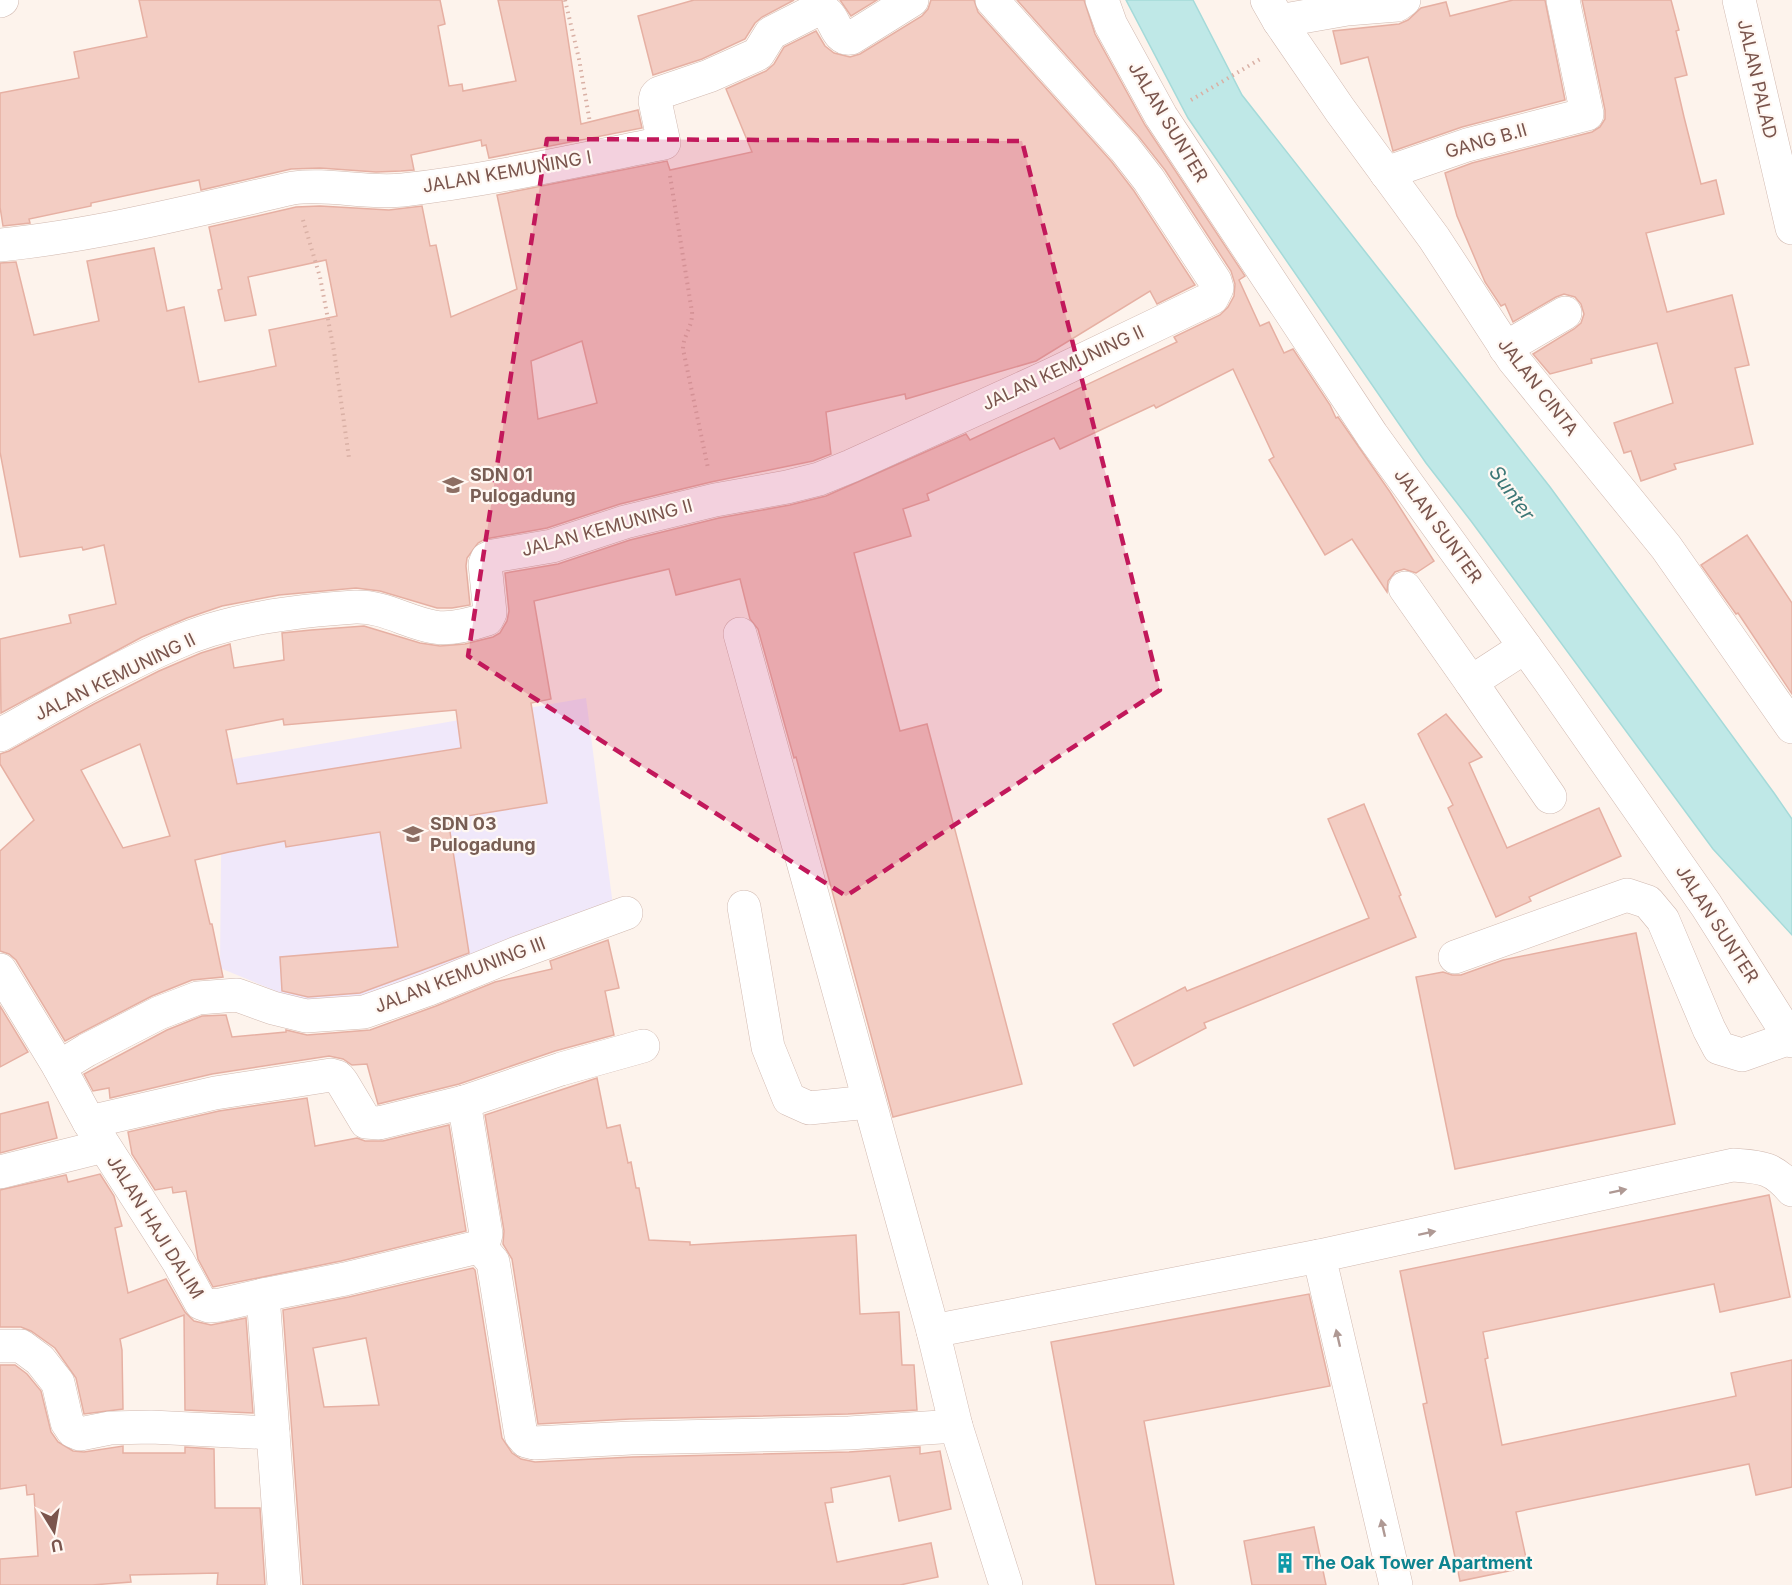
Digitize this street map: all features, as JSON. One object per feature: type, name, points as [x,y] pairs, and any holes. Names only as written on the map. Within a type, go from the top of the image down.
[{"type":"street","points":[[664,142],[655,101],[659,93],[709,76],[758,54],[771,33],[816,10],[823,9],[828,13],[841,36],[846,39],[912,0]]},
{"type":"street","name":"JALAN KEMUNING II","points":[[0,735],[173,643],[246,621],[274,615],[371,607],[434,627],[449,627],[487,619],[490,614],[485,564],[487,559],[493,556],[552,546],[625,522],[715,500],[819,479],[1060,371],[1212,298],[1216,293],[1215,281],[1149,180],[1125,149],[992,0]]},
{"type":"street","name":"JALAN SUNTER","points":[[1102,0],[1111,25],[1161,116],[1372,435],[1525,647],[1706,905],[1791,1040]]},
{"type":"street","points":[[1280,20],[1347,9],[1397,5],[1404,0]]},
{"type":"street","name":"GANG B.II","points":[[1386,174],[1467,146],[1587,114],[1563,0]]},
{"type":"street","name":"JALAN PALAD","points":[[1738,0],[1792,228]]},
{"type":"street","name":"JALAN CINTA","points":[[1280,20],[1386,174],[1434,238],[1505,348],[1666,547],[1792,727]]},
{"type":"street","name":"JALAN KEMUNING I","points":[[0,245],[45,240],[142,223],[293,188],[307,186],[369,191],[402,190],[531,170],[664,142]]},
{"type":"street","points":[[1505,348],[1565,313]]},
{"type":"street","points":[[1405,588],[1550,797]]},
{"type":"street","points":[[740,634],[933,1331],[956,1426],[1006,1585]]},
{"type":"street","points":[[1471,682],[1525,647]]},
{"type":"street","points":[[1455,957],[1627,895],[1648,902],[1663,920],[1719,1048],[1742,1055],[1791,1040]]},
{"type":"street","points":[[744,907],[768,1047],[789,1099],[809,1107],[869,1102]]},
{"type":"street","name":"JALAN KEMUNING III","points":[[59,1067],[159,1013],[198,998],[237,995],[273,1008],[306,1016],[364,1012],[626,913]]},
{"type":"street","name":"JALAN HAJI DALIM","points":[[0,970],[97,1134],[178,1261],[201,1303],[209,1306],[220,1305],[263,1295]]},
{"type":"street","points":[[0,1172],[97,1134],[215,1094],[331,1075],[338,1077],[342,1082],[366,1122],[379,1123],[464,1102],[561,1069],[642,1046]]},
{"type":"street","points":[[464,1102],[486,1234],[482,1249]]},
{"type":"street","points":[[933,1331],[1319,1256],[1733,1165],[1762,1167],[1784,1180],[1792,1190]]},
{"type":"street","points":[[284,1585],[263,1295],[474,1248],[482,1249],[494,1262],[521,1435],[526,1441],[534,1443],[631,1438],[849,1433],[956,1426]]},
{"type":"street","points":[[1319,1256],[1396,1585]]},
{"type":"street","points":[[0,1346],[21,1346],[40,1360],[58,1383],[67,1422],[73,1431],[80,1434],[110,1428],[151,1427],[273,1433]]},
{"type":"path","points":[[565,0],[579,59],[596,156]]},
{"type":"path","points":[[1187,102],[1236,73]]},
{"type":"path","points":[[664,142],[692,312],[692,320],[683,342],[683,349],[715,500]]},
{"type":"path","points":[[293,188],[320,277],[334,351],[349,458]]},
{"type":"highlighted area","points":[[547,139],[1022,141],[1160,690],[846,896],[468,656]]},
{"type":"shaded area","name":"SDN 03 Pulogadung","points":[[586,698],[613,906],[370,1000],[300,1001],[220,968],[222,761]]},
{"type":"water","name":"Sunter","points":[[1126,0],[1193,0],[1242,95],[1550,487],[1774,793],[1792,819],[1792,935],[1713,849],[1426,463],[1188,118]]},
{"type":"building","points":[[139,0],[440,0],[445,24],[438,26],[449,86],[462,84],[463,91],[516,81],[498,0],[562,0],[581,124],[638,110],[642,128],[489,158],[486,145],[482,146],[481,140],[411,155],[414,170],[376,172],[320,168],[291,169],[201,190],[199,180],[91,203],[91,206],[29,219],[30,223],[3,226],[0,207],[0,93],[79,78],[74,52],[147,37]]},
{"type":"building","points":[[694,0],[794,0],[762,17],[755,23],[745,39],[702,59],[653,75],[638,16]]},
{"type":"building","points":[[840,0],[877,0],[851,16]]},
{"type":"building","points":[[931,0],[974,0],[978,12],[1111,161],[1134,191],[1195,285],[1157,304],[1150,291],[1036,361],[906,399],[905,394],[826,412],[831,454],[813,461],[620,504],[547,528],[485,539],[478,543],[467,558],[470,605],[437,608],[380,591],[356,588],[279,595],[222,606],[142,637],[1,713],[0,639],[71,623],[69,615],[116,604],[104,545],[83,550],[82,547],[20,557],[0,452],[0,263],[16,262],[34,335],[99,321],[87,261],[154,248],[167,311],[184,307],[199,382],[276,366],[269,330],[337,316],[326,260],[248,277],[256,315],[225,321],[218,290],[222,289],[209,227],[296,207],[389,210],[422,206],[430,246],[436,245],[451,317],[517,289],[497,195],[667,161],[670,170],[752,152],[726,89],[766,71],[774,64],[784,47],[816,31],[825,46],[834,53],[850,57],[860,54],[922,16]],"holes":[[[582,341],[597,403],[538,419],[531,361]]]},
{"type":"building","points":[[1017,0],[1084,0],[1095,34],[1145,125],[1245,276],[1239,280],[1260,326],[1269,322],[1284,353],[1293,349],[1336,418],[1338,417],[1390,492],[1434,561],[1416,573],[1404,569],[1395,572],[1388,581],[1387,592],[1352,539],[1325,555],[1269,460],[1274,457],[1233,369],[1156,408],[1154,405],[1060,449],[1054,438],[927,494],[929,500],[903,509],[911,536],[854,553],[900,731],[927,724],[1022,1084],[893,1117],[796,757],[794,758],[758,629],[750,619],[740,579],[676,595],[669,569],[534,601],[551,699],[531,703],[547,803],[448,819],[469,953],[360,993],[308,997],[282,991],[280,957],[398,947],[380,832],[286,847],[285,841],[229,852],[195,860],[223,977],[192,980],[152,996],[65,1041],[16,960],[0,951],[0,851],[34,820],[0,764],[0,754],[159,671],[201,653],[230,644],[234,668],[284,660],[282,633],[364,626],[420,643],[440,646],[465,644],[493,637],[500,633],[507,621],[509,611],[505,573],[558,564],[630,540],[719,518],[826,496],[966,434],[970,440],[1177,342],[1174,337],[1220,315],[1228,307],[1234,296],[1235,284],[1231,271],[1165,170],[1139,137]],"holes":[[[456,710],[461,748],[237,784],[226,730],[283,719],[284,725]],[[140,744],[170,836],[123,848],[81,770]]]},
{"type":"building","points":[[1513,0],[1545,0],[1565,100],[1462,127],[1393,151],[1368,57],[1341,64],[1333,31],[1399,24],[1408,20],[1421,8],[1446,2],[1450,16]]},
{"type":"building","points":[[1582,0],[1671,0],[1687,75],[1675,78],[1684,117],[1701,184],[1716,180],[1724,214],[1646,233],[1667,312],[1732,295],[1749,365],[1735,368],[1753,444],[1674,464],[1676,469],[1641,481],[1631,451],[1624,453],[1614,423],[1673,403],[1657,343],[1591,359],[1592,363],[1550,374],[1533,354],[1581,323],[1584,314],[1581,304],[1575,297],[1564,294],[1513,322],[1505,304],[1501,306],[1485,282],[1457,216],[1445,173],[1472,163],[1592,132],[1600,127],[1605,119],[1605,110]]},
{"type":"building","points":[[1747,535],[1792,603],[1792,694],[1738,613],[1736,614],[1701,565]]},
{"type":"building","points":[[1446,714],[1482,757],[1469,763],[1507,848],[1599,808],[1621,856],[1529,897],[1531,901],[1496,917],[1448,808],[1453,805],[1418,734]]},
{"type":"building","points":[[1364,804],[1416,937],[1204,1023],[1206,1028],[1134,1066],[1113,1024],[1185,987],[1187,991],[1369,918],[1328,819]]},
{"type":"building","points":[[1636,933],[1675,1124],[1455,1169],[1416,977],[1443,972],[1461,975],[1503,960]]},
{"type":"building","points":[[608,940],[619,988],[605,991],[614,1035],[555,1051],[459,1084],[378,1104],[367,1064],[352,1065],[343,1059],[329,1056],[212,1074],[110,1098],[109,1088],[93,1091],[84,1074],[167,1030],[202,1016],[226,1015],[232,1037],[286,1032],[286,1030],[307,1035],[370,1030],[495,982],[552,969],[550,961]]},
{"type":"building","points":[[0,1006],[28,1052],[0,1067]]},
{"type":"building","points":[[597,1078],[607,1128],[620,1125],[628,1163],[631,1162],[636,1188],[639,1188],[649,1240],[690,1242],[690,1245],[856,1235],[860,1314],[899,1312],[902,1365],[914,1365],[917,1410],[538,1424],[512,1259],[503,1244],[504,1231],[485,1115]]},
{"type":"building","points":[[307,1098],[315,1146],[357,1138],[365,1141],[383,1141],[449,1125],[466,1231],[341,1261],[213,1287],[198,1259],[186,1191],[173,1193],[172,1187],[155,1190],[132,1154],[128,1132],[219,1111]]},
{"type":"building","points":[[48,1102],[57,1138],[0,1153],[0,1114]]},
{"type":"building","points":[[100,1174],[114,1196],[122,1226],[115,1228],[128,1293],[166,1279],[185,1312],[194,1321],[211,1325],[246,1318],[253,1413],[185,1410],[184,1315],[120,1339],[123,1409],[84,1414],[76,1378],[55,1348],[31,1331],[21,1327],[0,1327],[0,1190],[66,1175],[68,1182]]},
{"type":"building","points":[[1769,1195],[1790,1297],[1720,1312],[1714,1284],[1483,1332],[1488,1358],[1485,1359],[1502,1445],[1736,1396],[1731,1373],[1792,1360],[1792,1487],[1756,1495],[1749,1464],[1516,1512],[1528,1567],[1460,1581],[1423,1404],[1427,1403],[1400,1271]]},
{"type":"building","points":[[473,1268],[502,1438],[512,1453],[521,1459],[535,1462],[632,1457],[849,1452],[920,1447],[920,1454],[940,1451],[951,1509],[899,1521],[890,1476],[831,1488],[833,1502],[825,1503],[837,1562],[931,1543],[938,1577],[900,1585],[303,1585],[283,1310]],"holes":[[[366,1338],[379,1405],[324,1407],[313,1348]]]},
{"type":"building","points":[[1309,1294],[1330,1386],[1144,1421],[1174,1585],[1096,1585],[1051,1342]]},
{"type":"building","points":[[0,1365],[15,1365],[27,1374],[41,1391],[51,1432],[58,1442],[73,1451],[84,1452],[123,1446],[123,1453],[185,1453],[185,1447],[214,1449],[215,1508],[260,1508],[265,1585],[217,1585],[218,1573],[130,1575],[131,1582],[92,1585],[0,1585],[0,1559],[38,1556],[34,1494],[27,1495],[26,1485],[0,1489]]},
{"type":"building","name":"The Oak Tower Apartment","points":[[1314,1527],[1326,1585],[1252,1585],[1244,1541]]},
{"type":"place","name":"SDN 01 Pulogadung","points":[[453,485]]},
{"type":"place","name":"SDN 03 Pulogadung","points":[[413,834]]},
{"type":"place","name":"The Oak Tower Apartment","points":[[1285,1563]]}]
